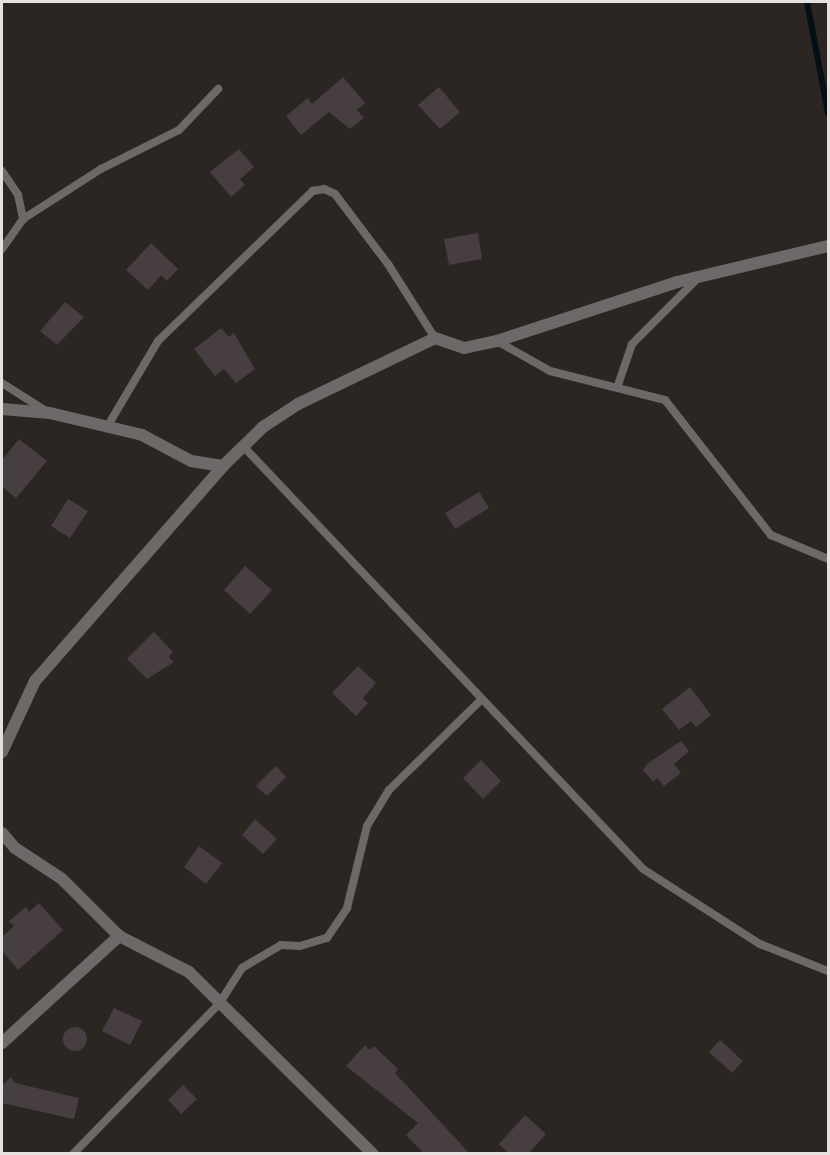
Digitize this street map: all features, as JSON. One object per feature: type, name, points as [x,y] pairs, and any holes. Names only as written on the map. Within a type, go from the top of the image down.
[{"type":"street","points":[[2,752],[35,681],[223,466],[243,446],[298,404],[435,338],[464,348],[497,341],[700,276],[803,255],[828,246]]},
{"type":"street","points":[[2,409],[50,413],[141,435],[207,466],[223,466]]},
{"type":"street","points":[[2,833],[15,848],[62,879],[119,936],[189,972],[373,1154]]},
{"type":"street","points":[[3,1040],[119,936]]},
{"type":"lane","points":[[2,249],[23,219],[100,170],[179,130],[218,89]]},
{"type":"lane","points":[[2,171],[18,195],[23,219]]},
{"type":"lane","points":[[107,427],[158,340],[313,191],[324,189],[335,194],[388,264],[435,338]]},
{"type":"lane","points":[[618,385],[632,344],[700,276]]},
{"type":"lane","points":[[497,341],[550,371],[618,385],[665,400],[771,535],[828,559]]},
{"type":"lane","points":[[2,383],[50,413]]},
{"type":"lane","points":[[243,446],[480,701],[643,869],[760,944],[828,971]]},
{"type":"lane","points":[[74,1154],[219,1004],[249,964],[281,945],[300,946],[327,938],[356,888],[357,860],[367,826],[389,790],[480,701]]},
{"type":"building","points":[[343,77],[365,103],[357,110],[364,118],[350,129],[329,112],[301,135],[286,116],[308,98],[312,104]]},
{"type":"building","points":[[439,87],[460,112],[440,129],[418,105]]},
{"type":"building","points":[[239,149],[254,167],[240,179],[245,185],[231,197],[210,172]]},
{"type":"building","points":[[478,233],[482,259],[449,265],[444,239]]},
{"type":"building","points":[[151,243],[178,269],[167,281],[161,275],[148,290],[126,270]]},
{"type":"building","points":[[65,302],[84,317],[57,345],[40,331]]},
{"type":"building","points":[[221,328],[229,337],[234,333],[255,369],[236,383],[224,369],[215,376],[194,349]]},
{"type":"building","points":[[19,439],[47,461],[16,498],[2,487],[2,460]]},
{"type":"building","points":[[479,492],[489,508],[455,529],[445,513]]},
{"type":"building","points":[[68,499],[88,511],[70,538],[51,526]]},
{"type":"building","points":[[245,566],[272,590],[250,614],[224,590]]},
{"type":"building","points":[[154,632],[173,652],[169,657],[174,662],[147,679],[127,659]]},
{"type":"building","points":[[358,666],[376,683],[363,698],[368,703],[356,716],[332,693]]},
{"type":"building","points":[[690,687],[711,715],[696,727],[691,721],[679,730],[662,709]]},
{"type":"building","points":[[681,741],[689,751],[674,764],[681,773],[664,786],[657,778],[653,782],[643,770],[647,764]]},
{"type":"building","points":[[481,760],[501,781],[483,799],[463,778]]},
{"type":"building","points":[[276,766],[286,777],[267,796],[256,786]]},
{"type":"building","points":[[255,819],[277,839],[263,854],[242,835]]},
{"type":"building","points":[[199,846],[222,863],[206,884],[184,867]]},
{"type":"building","points":[[39,903],[63,930],[18,970],[2,951],[2,937],[14,926],[9,921],[26,907],[29,912]]},
{"type":"building","points":[[114,1008],[142,1021],[130,1045],[102,1031]]},
{"type":"building","points":[[75,1027],[80,1028],[86,1034],[86,1044],[80,1050],[75,1051],[70,1050],[64,1044],[63,1039],[64,1034],[70,1028]]},
{"type":"building","points":[[720,1040],[743,1061],[732,1073],[709,1052]]},
{"type":"building","points":[[365,1045],[370,1050],[374,1046],[398,1069],[395,1073],[470,1154],[425,1154],[406,1135],[418,1123],[346,1066]]},
{"type":"building","points":[[11,1077],[15,1083],[79,1098],[74,1119],[2,1103],[2,1085]]},
{"type":"building","points":[[183,1085],[197,1099],[181,1114],[168,1100]]},
{"type":"building","points":[[525,1115],[546,1134],[528,1154],[509,1154],[499,1144]]},
{"type":"waterway","points":[[807,2],[828,113]]}]
